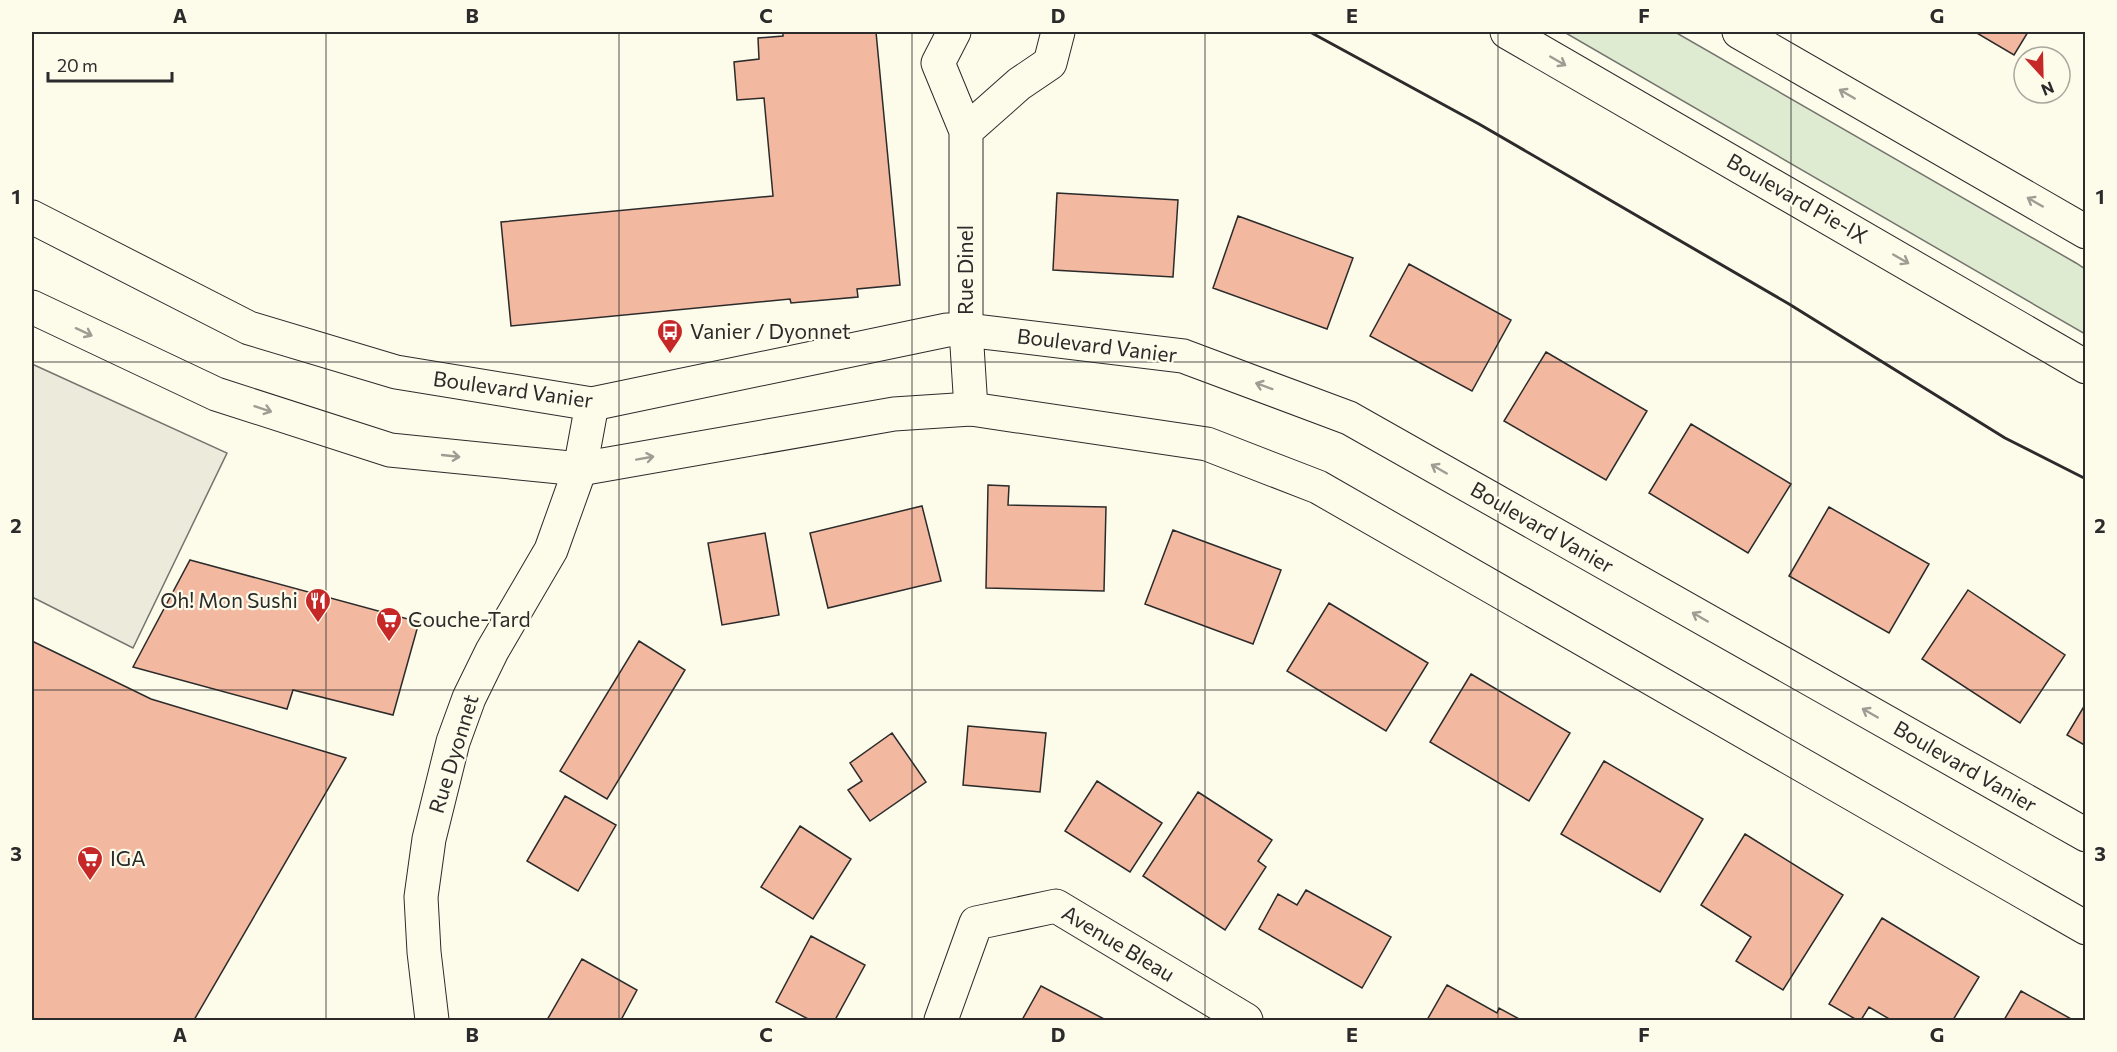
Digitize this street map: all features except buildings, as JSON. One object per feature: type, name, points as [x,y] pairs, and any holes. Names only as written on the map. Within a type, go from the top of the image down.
[{"type":"main road","name":"Rue Dinel","points":[[954,32],[938,63],[966,131],[966,330],[971,409]]},
{"type":"main road","points":[[966,131],[1019,84],[1050,63],[1058,32]]},
{"type":"main road","name":"Boulevard Pie-IX","points":[[1507,32],[2085,367]]},
{"type":"main road","points":[[1739,32],[2085,232]]},
{"type":"main road","name":"Boulevard Vanier","points":[[32,217],[249,328],[396,372],[592,404],[947,330],[966,330],[1183,356],[1349,418],[2085,835]]},
{"type":"main road","points":[[32,307],[216,394],[390,450],[580,469],[894,414],[971,409],[1207,444],[1318,487],[2085,928]]},
{"type":"main road","name":"Rue Dyonnet","points":[[432,1020],[424,952],[421,897],[429,838],[453,742],[469,698],[492,651],[551,550],[580,469],[592,404]]},
{"type":"main road","name":"Avenue Bleau","points":[[940,1020],[976,923],[1056,906],[1246,1020]]},
{"type":"green space","points":[[1564,32],[1675,32],[2076,263],[2085,269],[2085,334]]},
{"type":"shaded area","points":[[32,364],[227,453],[133,648],[32,597]]},
{"type":"wall","points":[[1310,32],[1479,124],[1789,304],[2005,438],[2086,479]]},
{"type":"place","name":"Vanier / Dyonnet","points":[[670,355]]},
{"type":"place","name":"Oh! Mon Sushi","points":[[318,624]]},
{"type":"place","name":"Couche-Tard","points":[[389,643]]},
{"type":"place","name":"IGA","points":[[90,882]]}]
